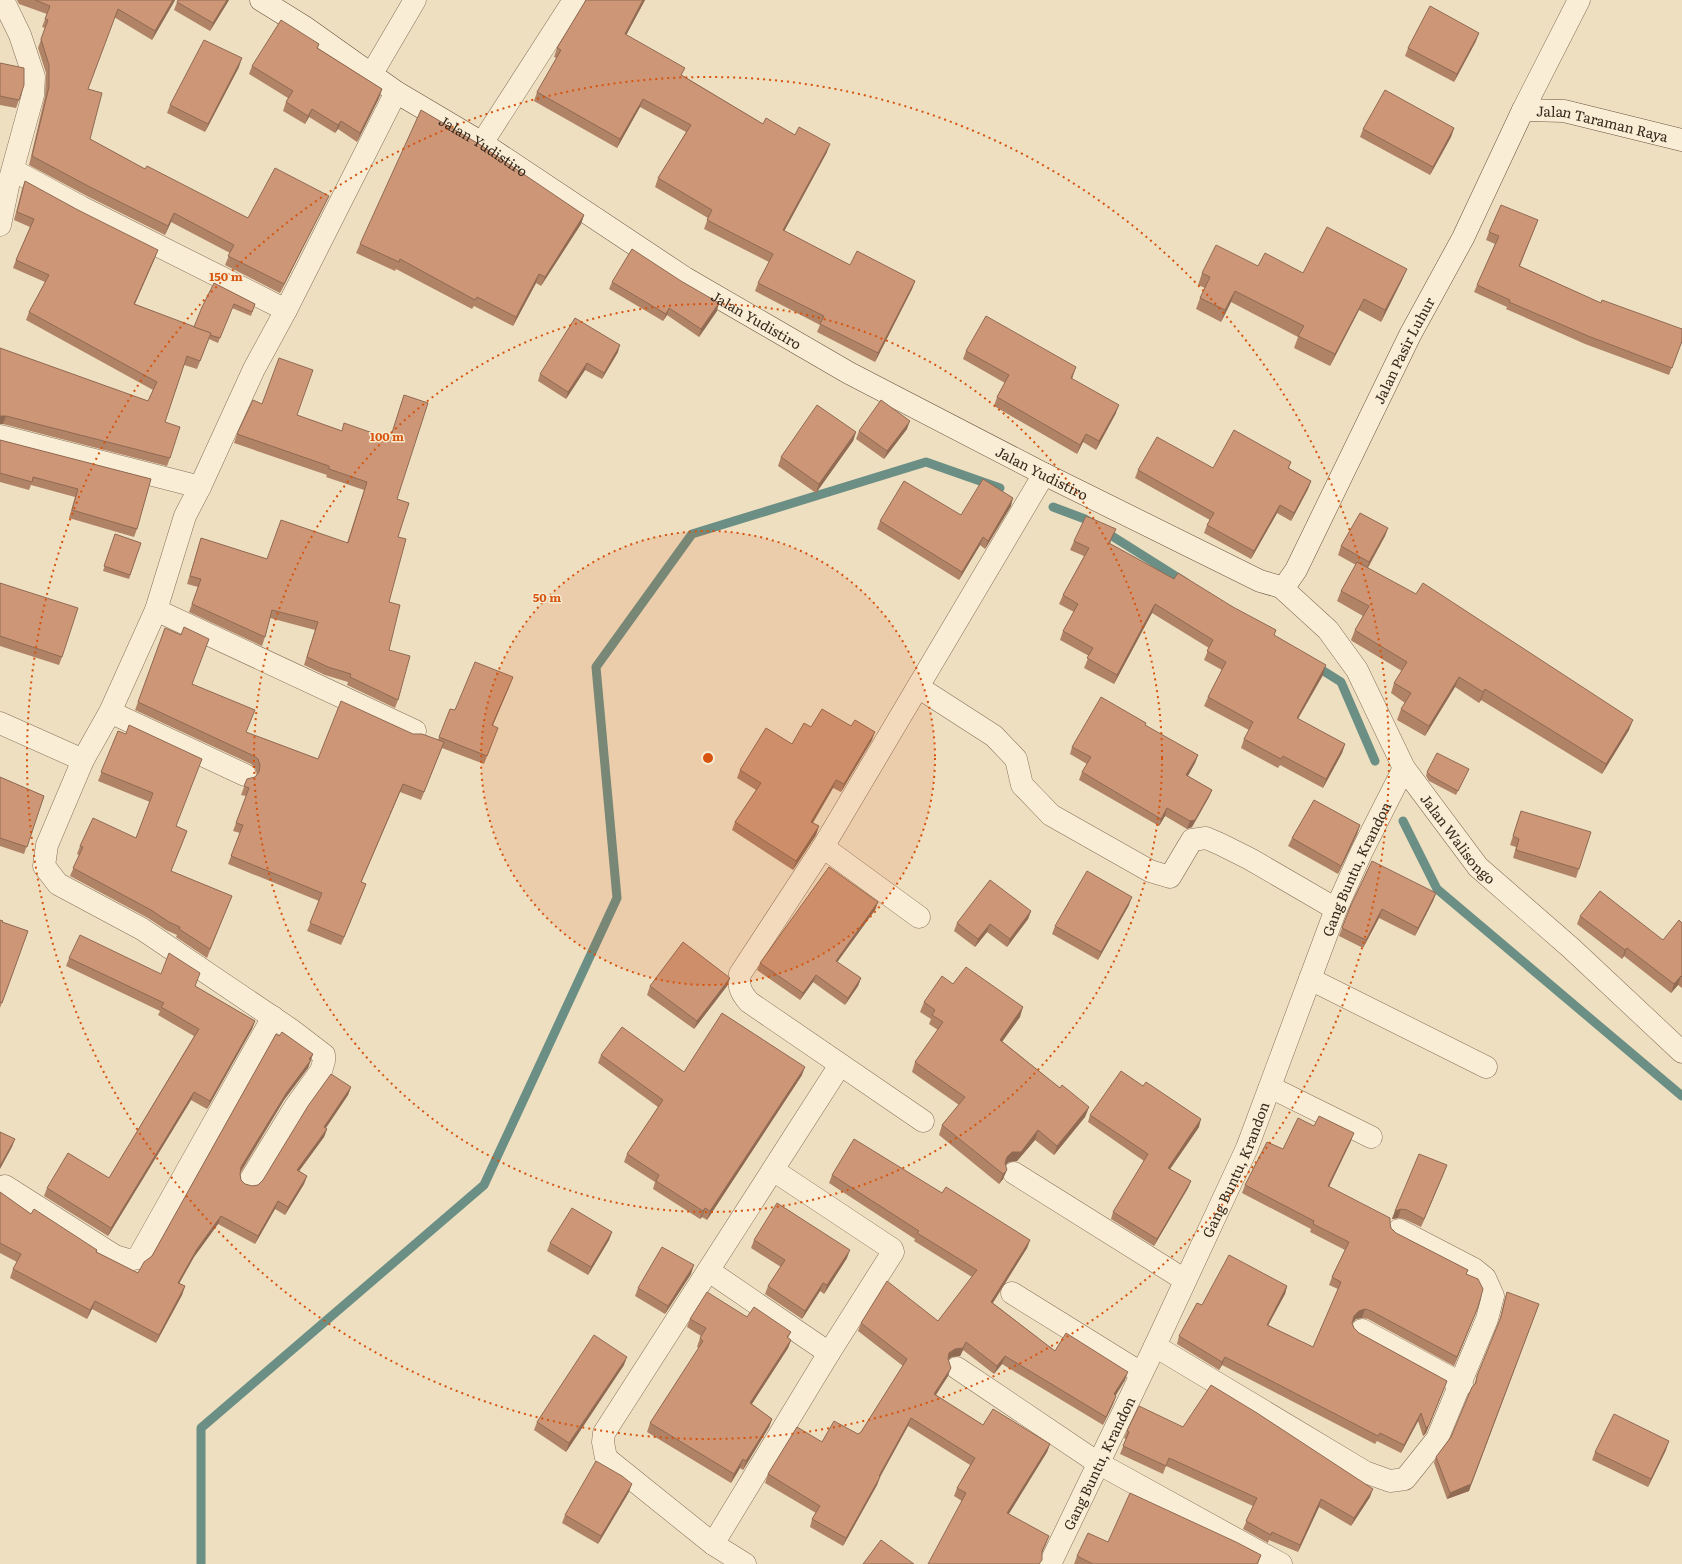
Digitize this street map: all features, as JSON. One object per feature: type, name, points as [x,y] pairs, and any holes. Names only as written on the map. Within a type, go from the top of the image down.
[{"type":"street","points":[[0,225],[8,186],[33,95],[34,77],[20,35],[3,0]]},
{"type":"street","name":"Jalan Yudistiro","points":[[261,0],[303,26],[396,92],[482,143],[685,278],[849,373],[1044,474],[1260,581],[1282,588]]},
{"type":"street","points":[[371,75],[415,0]]},
{"type":"street","points":[[482,143],[574,0]]},
{"type":"street","name":"Jalan Pasir Luhur","points":[[1282,588],[1296,570],[1410,335],[1463,238],[1523,110],[1579,0]]},
{"type":"street","points":[[249,1182],[295,1107],[321,1071],[324,1055],[274,1017],[142,929],[58,884],[44,866],[47,846],[83,760],[110,712],[156,610],[185,516],[200,487],[254,369],[286,310],[396,92]]},
{"type":"street","name":"Jalan Taraman Raya","points":[[1523,110],[1564,111],[1682,140]]},
{"type":"street","points":[[13,170],[81,207],[286,310]]},
{"type":"street","points":[[0,436],[200,487]]},
{"type":"street","points":[[923,1121],[750,1002],[742,994],[738,984],[740,974],[823,846],[1044,474]]},
{"type":"street","name":"Jalan Walisongo","points":[[1282,588],[1328,630],[1357,670],[1404,768],[1478,867],[1571,948],[1682,1052]]},
{"type":"street","points":[[156,610],[415,731]]},
{"type":"street","points":[[918,687],[994,736],[1016,759],[1022,785],[1051,815],[1150,871],[1170,877],[1192,840],[1206,838],[1250,859],[1336,909]]},
{"type":"street","points":[[110,712],[245,775]]},
{"type":"street","points":[[0,723],[83,760]]},
{"type":"street","name":"Gang Buntu, Krandon","points":[[1050,1564],[1247,1148],[1336,909],[1362,851],[1404,768]]},
{"type":"street","points":[[823,846],[919,917]]},
{"type":"street","points":[[1310,979],[1486,1067]]},
{"type":"street","points":[[5,1186],[115,1256],[128,1260],[138,1258],[274,1017]]},
{"type":"street","points":[[745,1564],[713,1544],[606,1458],[603,1442],[604,1433],[840,1065]]},
{"type":"street","points":[[1270,1087],[1371,1137]]},
{"type":"street","points":[[713,1544],[829,1353],[892,1255],[892,1249],[773,1170]]},
{"type":"street","points":[[1014,1173],[1185,1280]]},
{"type":"street","points":[[1154,1346],[1360,1469],[1390,1481],[1405,1479],[1437,1439],[1462,1384],[1487,1319],[1494,1296],[1485,1278],[1474,1269],[1399,1230]]},
{"type":"street","points":[[709,1271],[829,1353]]},
{"type":"street","points":[[1012,1293],[1141,1373]]},
{"type":"street","points":[[1362,1330],[1462,1384]]},
{"type":"street","points":[[957,1368],[1098,1463],[1281,1564]]},
{"type":"building","points":[[35,0],[173,0],[155,31],[118,9],[88,89],[102,93],[90,139],[145,169],[147,166],[248,218],[275,168],[329,196],[284,284],[228,256],[234,245],[174,213],[168,226],[32,156],[49,87],[49,65],[41,39],[48,20],[45,19],[50,6]]},
{"type":"building","points":[[178,0],[227,0],[213,23],[177,2]]},
{"type":"building","points":[[586,0],[643,0],[625,34],[685,68],[681,75],[763,124],[766,118],[795,135],[799,127],[830,144],[783,230],[850,265],[857,251],[915,281],[878,353],[820,324],[824,316],[758,283],[773,254],[707,220],[712,210],[658,178],[691,125],[643,99],[620,139],[537,92],[561,50],[557,48]]},
{"type":"building","points":[[1430,6],[1479,33],[1457,74],[1408,48]]},
{"type":"building","points":[[281,20],[319,44],[317,48],[382,89],[360,133],[341,121],[338,125],[312,109],[308,116],[286,102],[293,91],[252,66]]},
{"type":"building","points":[[204,40],[242,58],[208,124],[170,105]]},
{"type":"building","points":[[0,63],[24,68],[24,85],[19,100],[0,96]]},
{"type":"building","points":[[1385,90],[1454,128],[1433,167],[1363,129]]},
{"type":"building","points":[[421,110],[479,144],[584,215],[545,277],[539,274],[516,317],[477,297],[475,300],[400,259],[399,262],[360,244]]},
{"type":"building","points":[[25,181],[78,210],[158,250],[134,304],[211,333],[200,361],[187,356],[165,422],[180,427],[170,458],[6,416],[0,416],[0,348],[148,401],[157,382],[29,312],[49,275],[16,260],[34,219],[17,212]]},
{"type":"building","points":[[1501,205],[1538,220],[1519,266],[1601,303],[1602,300],[1682,329],[1682,341],[1672,368],[1588,336],[1509,302],[1510,300],[1477,285],[1499,236],[1489,232]]},
{"type":"building","points":[[1327,227],[1407,269],[1385,310],[1364,299],[1335,354],[1298,336],[1304,326],[1235,291],[1225,310],[1200,298],[1210,277],[1202,273],[1216,245],[1258,266],[1265,253],[1303,273]]},
{"type":"building","points":[[632,249],[681,281],[719,303],[701,329],[669,308],[666,314],[612,282]]},
{"type":"building","points":[[214,283],[255,304],[252,312],[234,304],[220,338],[194,327]]},
{"type":"building","points":[[986,316],[1076,367],[1071,378],[1119,405],[1099,441],[1086,434],[1080,445],[997,397],[1009,375],[966,351]]},
{"type":"building","points":[[575,318],[620,345],[604,373],[587,363],[568,392],[540,374]]},
{"type":"building","points":[[279,358],[313,370],[297,415],[342,431],[344,423],[390,439],[404,395],[428,403],[397,499],[409,503],[398,537],[406,539],[389,602],[400,605],[389,650],[410,656],[398,700],[350,677],[351,674],[328,667],[307,657],[318,622],[272,610],[265,637],[192,604],[201,579],[190,576],[201,538],[267,559],[281,520],[348,543],[367,482],[329,469],[329,466],[237,434],[253,400],[262,404]]},
{"type":"building","points":[[881,400],[910,421],[887,451],[859,431]]},
{"type":"building","points":[[817,405],[856,432],[819,484],[781,457]]},
{"type":"building","points":[[1234,430],[1291,462],[1288,468],[1311,481],[1294,513],[1280,505],[1254,551],[1207,525],[1214,513],[1138,470],[1157,437],[1213,468]]},
{"type":"building","points":[[0,440],[151,479],[137,529],[72,510],[78,489],[33,477],[32,482],[0,473]]},
{"type":"building","points":[[983,479],[1013,498],[988,541],[983,537],[962,572],[880,521],[904,481],[961,515]]},
{"type":"building","points":[[1360,513],[1388,528],[1369,562],[1341,546]]},
{"type":"building","points":[[1086,516],[1116,529],[1109,543],[1174,579],[1178,573],[1233,607],[1276,630],[1274,635],[1326,665],[1297,718],[1345,744],[1326,779],[1283,756],[1281,759],[1244,739],[1253,722],[1208,697],[1226,662],[1207,651],[1213,640],[1155,604],[1117,675],[1087,658],[1093,648],[1063,631],[1078,604],[1063,595],[1089,548],[1074,541]]},
{"type":"building","points":[[115,534],[141,543],[130,575],[104,566]]},
{"type":"building","points":[[1357,562],[1416,594],[1423,583],[1633,720],[1606,764],[1485,689],[1483,692],[1459,677],[1429,726],[1401,709],[1411,693],[1394,683],[1407,662],[1355,630],[1369,606],[1341,591]]},
{"type":"building","points":[[0,583],[78,608],[62,657],[0,636]]},
{"type":"building","points":[[184,627],[209,639],[192,684],[255,710],[246,732],[318,759],[341,701],[413,734],[422,734],[444,742],[424,792],[403,784],[361,882],[366,884],[344,937],[310,923],[322,893],[231,856],[243,825],[236,823],[249,788],[244,786],[247,779],[255,777],[259,772],[260,765],[258,759],[138,702],[165,628],[181,635]]},
{"type":"building","points":[[475,662],[513,677],[492,725],[498,728],[487,756],[439,737],[450,709],[455,710]]},
{"type":"building","points":[[1101,697],[1146,723],[1145,725],[1198,755],[1186,775],[1212,790],[1195,820],[1190,821],[1167,808],[1161,819],[1082,772],[1091,757],[1072,747]]},
{"type":"building","points":[[822,709],[851,726],[855,720],[875,732],[844,784],[836,780],[811,822],[819,826],[796,861],[735,822],[761,783],[740,770],[766,728],[792,744],[804,723],[811,727]]},
{"type":"building","points":[[129,725],[202,759],[176,826],[187,831],[171,871],[232,896],[210,949],[179,929],[180,927],[73,868],[83,847],[80,846],[93,818],[136,838],[153,793],[101,772],[118,731],[126,734]]},
{"type":"building","points":[[1437,753],[1469,769],[1458,791],[1431,776],[1427,772]]},
{"type":"building","points":[[0,777],[44,796],[27,847],[0,838]]},
{"type":"building","points":[[1314,800],[1360,825],[1341,866],[1292,838]]},
{"type":"building","points":[[1521,811],[1591,832],[1579,869],[1516,850],[1519,839],[1513,836]]},
{"type":"building","points":[[1372,861],[1436,893],[1418,928],[1382,909],[1366,940],[1342,928]]},
{"type":"building","points":[[829,867],[878,902],[836,961],[861,978],[848,998],[816,975],[803,993],[760,963]]},
{"type":"building","points":[[1087,871],[1132,897],[1101,952],[1055,926]]},
{"type":"building","points":[[990,880],[1031,911],[1010,939],[990,924],[978,939],[957,923]]},
{"type":"building","points":[[1600,891],[1663,940],[1679,920],[1682,923],[1682,977],[1681,976],[1674,984],[1627,948],[1625,950],[1580,916]]},
{"type":"building","points":[[0,920],[28,931],[2,1003],[0,1002]]},
{"type":"building","points":[[80,935],[161,974],[169,953],[200,973],[195,986],[255,1021],[210,1101],[194,1092],[111,1228],[47,1188],[68,1153],[109,1178],[199,1029],[161,1007],[164,1003],[69,958]]},
{"type":"building","points":[[683,942],[730,978],[697,1021],[650,986]]},
{"type":"building","points":[[966,967],[1023,1007],[1000,1040],[1060,1088],[1062,1085],[1089,1107],[1057,1146],[1038,1130],[1021,1152],[1012,1152],[1007,1157],[1005,1163],[1007,1170],[1003,1174],[942,1125],[965,1097],[915,1062],[943,1022],[932,1015],[935,1010],[924,1002],[942,976],[953,984]]},
{"type":"building","points":[[722,1013],[805,1067],[710,1211],[705,1208],[703,1211],[656,1181],[659,1175],[627,1154],[663,1100],[601,1055],[622,1027],[684,1072]]},
{"type":"building","points":[[282,1032],[313,1054],[309,1059],[311,1060],[287,1092],[241,1167],[241,1180],[245,1184],[252,1186],[258,1185],[263,1180],[308,1106],[331,1074],[351,1087],[324,1127],[327,1129],[297,1170],[307,1176],[288,1207],[278,1201],[258,1236],[221,1216],[197,1249],[178,1283],[185,1286],[159,1335],[95,1301],[90,1310],[13,1269],[21,1254],[0,1243],[0,1192],[31,1214],[34,1209],[97,1250],[96,1252],[138,1273],[144,1262],[152,1256],[276,1034],[279,1036]]},
{"type":"building","points":[[1121,1071],[1143,1086],[1146,1082],[1201,1119],[1168,1168],[1191,1181],[1157,1239],[1113,1212],[1148,1154],[1090,1115]]},
{"type":"building","points":[[1319,1116],[1354,1133],[1328,1186],[1390,1218],[1391,1228],[1396,1233],[1468,1270],[1466,1274],[1478,1279],[1483,1289],[1478,1307],[1457,1357],[1371,1311],[1365,1309],[1359,1311],[1354,1316],[1352,1323],[1354,1328],[1359,1333],[1447,1381],[1429,1425],[1426,1428],[1421,1413],[1404,1445],[1380,1433],[1378,1436],[1225,1357],[1222,1362],[1179,1336],[1197,1303],[1202,1305],[1229,1255],[1287,1286],[1267,1325],[1313,1347],[1341,1282],[1332,1277],[1349,1242],[1313,1224],[1314,1221],[1245,1185],[1267,1142],[1283,1149],[1298,1118],[1314,1126]]},
{"type":"building","points":[[0,1132],[15,1139],[0,1166]]},
{"type":"building","points":[[854,1139],[942,1193],[946,1187],[1030,1240],[991,1302],[1055,1351],[1066,1333],[1128,1372],[1114,1394],[1116,1396],[1106,1417],[1005,1356],[997,1366],[966,1342],[963,1348],[955,1349],[949,1353],[948,1359],[951,1368],[934,1394],[983,1425],[993,1409],[1050,1444],[1007,1513],[1049,1536],[1042,1551],[1042,1560],[1039,1564],[928,1564],[966,1493],[957,1488],[975,1458],[911,1418],[846,1538],[812,1519],[820,1506],[768,1474],[797,1427],[822,1442],[834,1421],[858,1434],[861,1432],[907,1359],[861,1323],[887,1281],[938,1321],[977,1270],[917,1233],[919,1231],[832,1175]]},
{"type":"building","points":[[1419,1154],[1447,1165],[1424,1219],[1407,1210],[1401,1209],[1395,1211]]},
{"type":"building","points":[[777,1203],[850,1250],[827,1285],[823,1283],[805,1311],[768,1286],[785,1260],[754,1240]]},
{"type":"building","points":[[572,1208],[612,1232],[591,1267],[550,1243]]},
{"type":"building","points":[[662,1247],[694,1265],[668,1306],[638,1288]]},
{"type":"building","points":[[707,1292],[747,1317],[754,1307],[791,1332],[787,1337],[791,1340],[750,1403],[772,1419],[746,1461],[743,1459],[734,1474],[650,1423],[703,1341],[700,1338],[706,1328],[690,1319]]},
{"type":"building","points":[[1507,1292],[1539,1304],[1471,1484],[1450,1493],[1436,1457],[1451,1437],[1472,1387],[1476,1383],[1477,1376],[1501,1317]]},
{"type":"building","points":[[594,1335],[627,1357],[569,1443],[537,1422]]},
{"type":"building","points":[[1211,1385],[1257,1413],[1373,1489],[1354,1518],[1321,1499],[1300,1545],[1272,1532],[1271,1535],[1246,1521],[1257,1498],[1169,1458],[1166,1466],[1123,1446],[1129,1432],[1127,1431],[1139,1406],[1183,1427]]},
{"type":"building","points":[[1614,1414],[1669,1441],[1651,1479],[1595,1452]]},
{"type":"building","points":[[596,1461],[622,1476],[632,1484],[601,1536],[565,1515]]},
{"type":"building","points":[[1130,1493],[1261,1555],[1257,1564],[1093,1564],[1077,1556],[1088,1533],[1108,1542]]},
{"type":"building","points":[[881,1540],[914,1564],[863,1564]]},
{"type":"waterway","points":[[201,1564],[201,1428],[484,1185],[617,898],[596,667],[692,534],[926,462],[1000,488]]},
{"type":"waterway","points":[[1053,507],[1085,519],[1185,582]]},
{"type":"waterway","points":[[1314,665],[1341,682],[1375,761]]},
{"type":"waterway","points":[[1403,821],[1437,889],[1682,1096]]}]
